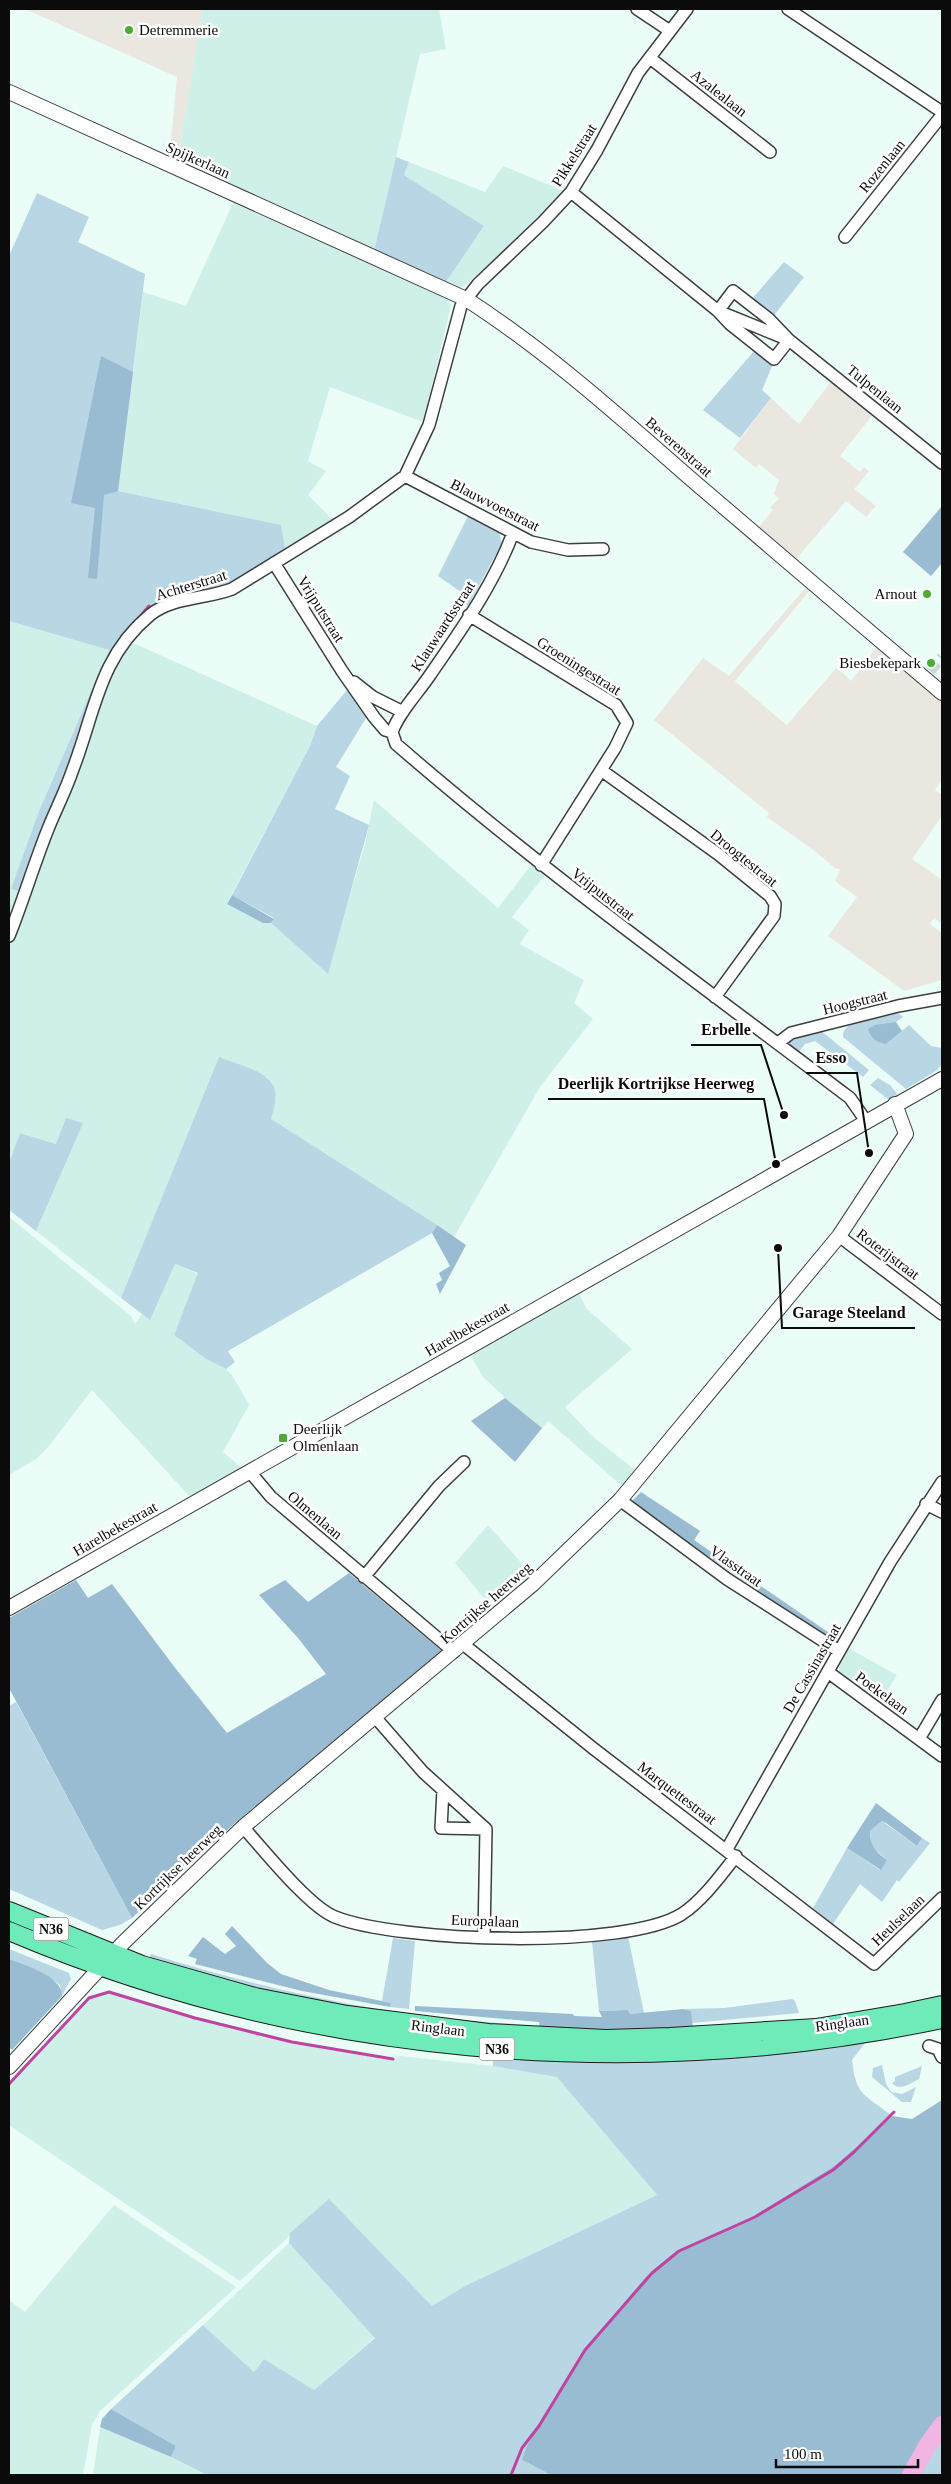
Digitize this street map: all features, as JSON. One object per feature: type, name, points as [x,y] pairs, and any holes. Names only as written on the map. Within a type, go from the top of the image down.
[{"type":"main road","name":"Ringlaan","points":[[9,1911],[113,1954],[198,1982],[255,1997],[347,2015],[488,2033],[606,2039],[816,2028],[905,2014],[942,2005]]},
{"type":"main road","name":"Ringlaan","points":[[9,1931],[101,1967],[201,1998],[297,2022],[439,2044],[592,2053],[744,2049],[819,2040],[942,2019]]},
{"type":"street","points":[[637,9],[670,31]]},
{"type":"street","name":"Pikkelstraat","points":[[466,299],[478,284],[543,222],[571,192],[598,150],[627,91],[687,9]]},
{"type":"street","points":[[788,9],[942,113]]},
{"type":"street","name":"Azalealaan","points":[[650,58],[770,152]]},
{"type":"street","name":"Spijkerlaan","points":[[9,92],[374,257]]},
{"type":"street","name":"Rozenlaan","points":[[845,237],[942,113]]},
{"type":"street","name":"Tulpenlaan","points":[[571,192],[718,310],[730,324],[774,359],[789,340]]},
{"type":"street","name":"Beverenstraat","points":[[374,257],[466,299],[528,341],[927,674],[942,693]]},
{"type":"street","name":"Tulpenlaan","points":[[718,310],[733,291],[769,320],[789,340],[942,463]]},
{"type":"street","name":"Achterstraat","points":[[9,936],[48,830],[79,755],[102,678],[113,657],[136,629],[158,609],[169,604],[214,596],[232,590],[349,517],[388,491],[405,476],[429,425],[457,315],[466,299]]},
{"type":"street","name":"Tulpenlaan","points":[[718,310],[789,340]]},
{"type":"street","name":"Blauwvoetstraat","points":[[405,476],[513,533],[554,548],[603,549]]},
{"type":"street","name":"Klauwaardsstraat","points":[[392,732],[403,712],[469,615],[507,548],[513,533]]},
{"type":"street","name":"Vrijputstraat","points":[[274,563],[342,671],[374,717],[385,730],[392,732],[396,744],[541,865],[850,1098],[866,1121]]},
{"type":"street","name":"Groeningestraat","points":[[469,615],[616,705],[627,723],[624,733],[541,865]]},
{"type":"street","name":"Vrijputstraat","points":[[342,671],[373,697],[403,712]]},
{"type":"street","name":"Droogtestraat","points":[[601,770],[718,854],[770,896],[775,904],[774,916],[715,997]]},
{"type":"street","name":"Hoogstraat","points":[[778,1043],[791,1033],[898,1006],[942,998]]},
{"type":"street","name":"Harelbekestraat","points":[[9,1608],[942,1079]]},
{"type":"street","name":"Kortrijkse heerweg","points":[[9,2067],[113,1954],[243,1827],[533,1584],[620,1500],[839,1236],[906,1134],[895,1104]]},
{"type":"street","name":"Roterijstraat","points":[[839,1236],[942,1314]]},
{"type":"street","points":[[364,1577],[440,1486],[464,1462]]},
{"type":"street","name":"Olmenlaan","points":[[250,1472],[271,1497],[364,1577],[458,1648]]},
{"type":"street","name":"De Cassinastraat","points":[[732,1853],[839,1652],[926,1504],[942,1482]]},
{"type":"street","name":"Vlasstraat","points":[[620,1500],[727,1579],[839,1652]]},
{"type":"street","points":[[926,1504],[942,1512]]},
{"type":"street","name":"Marquettestraat","points":[[458,1648],[732,1853],[874,1964]]},
{"type":"street","name":"Poekelaan","points":[[828,1672],[942,1756]]},
{"type":"street","points":[[919,1739],[942,1700]]},
{"type":"street","points":[[375,1717],[423,1772],[486,1829],[484,1936]]},
{"type":"street","points":[[444,1790],[441,1828],[486,1829]]},
{"type":"street","name":"Europalaan","points":[[243,1827],[317,1905],[334,1916],[418,1934],[561,1938],[603,1934],[659,1924],[682,1914],[704,1895],[732,1853]]},
{"type":"street","name":"Heulselaan","points":[[874,1964],[942,1898]]},
{"type":"street","points":[[929,2046],[938,2049],[942,2057]]},
{"type":"shaded area","points":[[25,9],[203,9],[178,158],[165,153],[171,140],[177,77]]},
{"type":"shaded area","points":[[203,9],[439,9],[446,49],[420,54],[374,251],[183,163],[178,158]]},
{"type":"shaded area","points":[[396,157],[409,162],[404,175],[484,226],[446,282],[374,251]]},
{"type":"shaded area","points":[[409,162],[485,192],[503,166],[564,191],[526,232],[464,286],[457,289],[446,282],[484,226],[404,175]]},
{"type":"shaded area","points":[[37,193],[89,217],[78,242],[145,274],[118,491],[281,525],[285,548],[230,585],[170,600],[113,650],[74,759],[22,892],[11,889],[39,811],[109,650],[9,621],[9,256]]},
{"type":"shaded area","points":[[233,203],[430,290],[448,300],[451,306],[423,422],[330,387],[308,461],[326,471],[308,495],[333,520],[285,548],[281,525],[118,491],[143,292],[186,306]]},
{"type":"shaded area","points":[[784,262],[804,277],[772,318],[751,300]]},
{"type":"shaded area","points":[[755,350],[773,364],[762,390],[771,398],[740,438],[703,410]]},
{"type":"shaded area","points":[[101,356],[133,372],[118,491],[104,495],[97,579],[88,578],[95,508],[71,503]]},
{"type":"shaded area","points":[[832,380],[874,413],[840,456],[860,472],[864,467],[869,471],[854,489],[876,506],[866,517],[846,501],[795,560],[758,528],[773,510],[770,508],[779,498],[774,494],[779,480],[759,464],[756,468],[733,449],[771,398],[799,424]]},
{"type":"shaded area","points":[[942,506],[942,563],[931,576],[903,552]]},
{"type":"shaded area","points":[[468,516],[498,529],[502,543],[468,606],[458,598],[461,592],[438,576]]},
{"type":"shaded area","points":[[807,586],[810,590],[735,681],[787,725],[837,667],[851,681],[877,647],[942,702],[942,779],[935,790],[942,795],[942,816],[912,859],[942,880],[942,920],[941,923],[934,918],[930,924],[942,933],[942,980],[904,991],[828,936],[857,897],[835,881],[840,870],[836,869],[816,852],[767,817],[769,813],[654,720],[703,658],[729,676]]},
{"type":"shaded area","points":[[9,621],[109,650],[39,811],[12,889],[22,892],[9,923]]},
{"type":"shaded area","points":[[129,641],[317,726],[310,746],[227,903],[263,923],[271,923],[327,973],[365,844],[374,800],[498,908],[531,865],[545,875],[512,917],[529,930],[520,944],[584,980],[574,1003],[593,1019],[540,1087],[454,1237],[270,1119],[276,1099],[273,1084],[267,1077],[219,1058],[121,1298],[36,1231],[82,1123],[56,1144],[20,1133],[9,1163],[9,941],[105,683]]},
{"type":"shaded area","points":[[347,690],[366,718],[336,767],[350,776],[335,809],[369,825],[328,974],[271,923],[274,918],[232,895],[310,746],[317,726]]},
{"type":"shaded area","points":[[232,895],[274,919],[271,923],[263,923],[227,904]]},
{"type":"shaded area","points":[[898,1013],[903,1017],[896,1022],[888,1024],[886,1044],[909,1025],[931,1046],[942,1048],[942,1064],[936,1071],[906,1089],[843,1037],[844,1031],[856,1022]]},
{"type":"shaded area","points":[[896,1022],[902,1031],[886,1044],[874,1040],[868,1029],[875,1025]]},
{"type":"shaded area","points":[[820,1030],[869,1070],[863,1077],[815,1041],[805,1044],[798,1053],[787,1043],[788,1039]]},
{"type":"shaded area","points":[[219,1057],[252,1069],[267,1078],[272,1084],[276,1098],[271,1119],[437,1225],[432,1233],[228,1351],[235,1362],[226,1369],[206,1359],[174,1335],[198,1273],[175,1264],[150,1320],[121,1298]]},
{"type":"shaded area","points":[[878,1078],[890,1085],[898,1095],[889,1100],[870,1085]]},
{"type":"shaded area","points":[[66,1118],[83,1123],[36,1231],[9,1210],[9,1163],[20,1133],[56,1144]]},
{"type":"shaded area","points":[[9,1217],[131,1316],[135,1324],[142,1314],[150,1319],[175,1264],[198,1274],[174,1335],[206,1359],[226,1369],[232,1375],[249,1405],[223,1452],[243,1469],[192,1499],[92,1390],[48,1447],[36,1459],[9,1475]]},
{"type":"shaded area","points":[[437,1225],[466,1245],[440,1294],[436,1284],[442,1280],[439,1273],[450,1266],[432,1233]]},
{"type":"shaded area","points":[[579,1294],[587,1309],[632,1349],[565,1407],[592,1436],[635,1470],[622,1486],[548,1421],[542,1428],[512,1404],[483,1377],[471,1356]]},
{"type":"shaded area","points":[[505,1398],[542,1428],[515,1462],[471,1421]]},
{"type":"shaded area","points":[[641,1492],[700,1531],[694,1540],[838,1639],[835,1643],[630,1503]]},
{"type":"shaded area","points":[[488,1525],[532,1575],[492,1608],[455,1563]]},
{"type":"shaded area","points":[[349,1573],[443,1652],[236,1822],[132,1918],[9,1688],[9,1618],[76,1580],[88,1598],[112,1584],[227,1733],[326,1674],[298,1638],[259,1595],[285,1580],[308,1602]]},
{"type":"shaded area","points":[[848,1648],[897,1675],[879,1704],[839,1674],[839,1665]]},
{"type":"shaded area","points":[[16,1702],[132,1918],[120,1925],[102,1930],[9,1889],[9,1706]]},
{"type":"shaded area","points":[[876,1803],[922,1838],[917,1846],[882,1821],[870,1831],[874,1848],[887,1860],[881,1870],[847,1848]]},
{"type":"shaded area","points":[[882,1821],[917,1846],[922,1838],[930,1843],[899,1882],[897,1880],[882,1902],[860,1884],[833,1924],[813,1908],[847,1848],[880,1870],[887,1860],[871,1846],[870,1831]]},
{"type":"shaded area","points":[[232,1926],[267,1963],[281,1974],[329,1990],[391,2003],[390,2007],[302,1991],[195,1964],[197,1959],[188,1956],[203,1937],[225,1954],[236,1946],[225,1934]]},
{"type":"shaded area","points":[[628,1936],[644,2013],[630,2014],[628,2010],[599,2011],[592,1942]]},
{"type":"shaded area","points":[[393,1938],[415,1941],[409,2009],[390,2007],[391,2003],[382,2001]]},
{"type":"shaded area","points":[[9,1949],[69,1973],[71,1979],[62,1996],[60,1985],[55,1981],[9,1959]]},
{"type":"shaded area","points":[[151,1954],[237,1979],[325,1999],[423,2016],[540,2026],[540,2030],[385,2014],[250,1987],[149,1959]]},
{"type":"shaded area","points":[[9,1959],[50,1977],[61,1989],[62,1996],[12,2050],[9,2047]]},
{"type":"shaded area","points":[[109,1992],[195,2018],[292,2042],[393,2059],[401,2056],[493,2066],[557,2076],[657,2195],[465,2286],[432,2307],[329,2200],[240,2281],[9,2125],[9,2084],[89,1998]]},
{"type":"shaded area","points":[[792,1999],[795,2001],[799,2013],[692,2023],[691,2011],[683,2009],[724,2008]]},
{"type":"shaded area","points":[[415,2006],[602,2017],[599,2011],[628,2010],[630,2014],[683,2009],[691,2011],[693,2028],[540,2030],[539,2022],[415,2011]]},
{"type":"shaded area","points":[[869,2038],[852,2060],[856,2081],[863,2094],[892,2116],[834,2166],[740,2224],[678,2250],[522,2460],[551,2475],[207,2475],[171,2457],[176,2446],[111,2409],[203,2325],[254,2372],[264,2359],[314,2390],[375,2338],[289,2243],[290,2233],[329,2199],[432,2306],[465,2286],[657,2195],[557,2077],[493,2066],[493,2054]]},
{"type":"shaded area","points":[[882,2065],[886,2084],[891,2092],[902,2094],[916,2087],[911,2102],[902,2102],[872,2077],[873,2068]]},
{"type":"shaded area","points":[[922,2066],[919,2079],[902,2087],[895,2086],[892,2083],[895,2081],[895,2077]]},
{"type":"shaded area","points":[[942,2100],[942,2416],[922,2442],[904,2475],[551,2475],[522,2460],[527,2446],[582,2353],[645,2278],[678,2250],[740,2224],[834,2166],[892,2116],[912,2119]]},
{"type":"shaded area","points":[[114,2205],[236,2287],[100,2411],[92,2425],[83,2475],[9,2475],[9,2300],[25,2312]]},
{"type":"shaded area","points":[[289,2243],[375,2337],[314,2390],[264,2359],[254,2372],[203,2325]]},
{"type":"shaded area","points":[[111,2409],[176,2446],[171,2457],[100,2427],[102,2419]]},
{"type":"shaded area","points":[[100,2427],[171,2457],[207,2475],[93,2475]]},
{"type":"shaded area","points":[[942,2438],[942,2475],[918,2474]]},
{"type":"waterway","points":[[138,619],[149,606]]},
{"type":"waterway","points":[[9,2084],[89,1998],[109,1992],[195,2018],[292,2042],[393,2059]]},
{"type":"waterway","points":[[511,2475],[522,2448],[539,2426],[585,2350],[652,2273],[679,2251],[755,2217],[833,2170],[894,2112]]},
{"type":"waterway","points":[[911,2475],[927,2446],[942,2425]]},
{"type":"tunnel","points":[[930,671],[942,657]]},
{"type":"place","name":"Detremmerie","points":[[129,30]]},
{"type":"place","name":"Arnout","points":[[927,594]]},
{"type":"place","name":"Biesbekepark","points":[[931,663]]},
{"type":"place","name":"Erbelle","points":[[784,1115]]},
{"type":"place","name":"Esso","points":[[869,1153]]},
{"type":"place","name":"Deerlijk Kortrijkse Heerweg","points":[[776,1164]]},
{"type":"place","name":"Garage Steeland","points":[[778,1248]]},
{"type":"place","name":"Deerlijk Olmenlaan","points":[[283,1438]]}]
